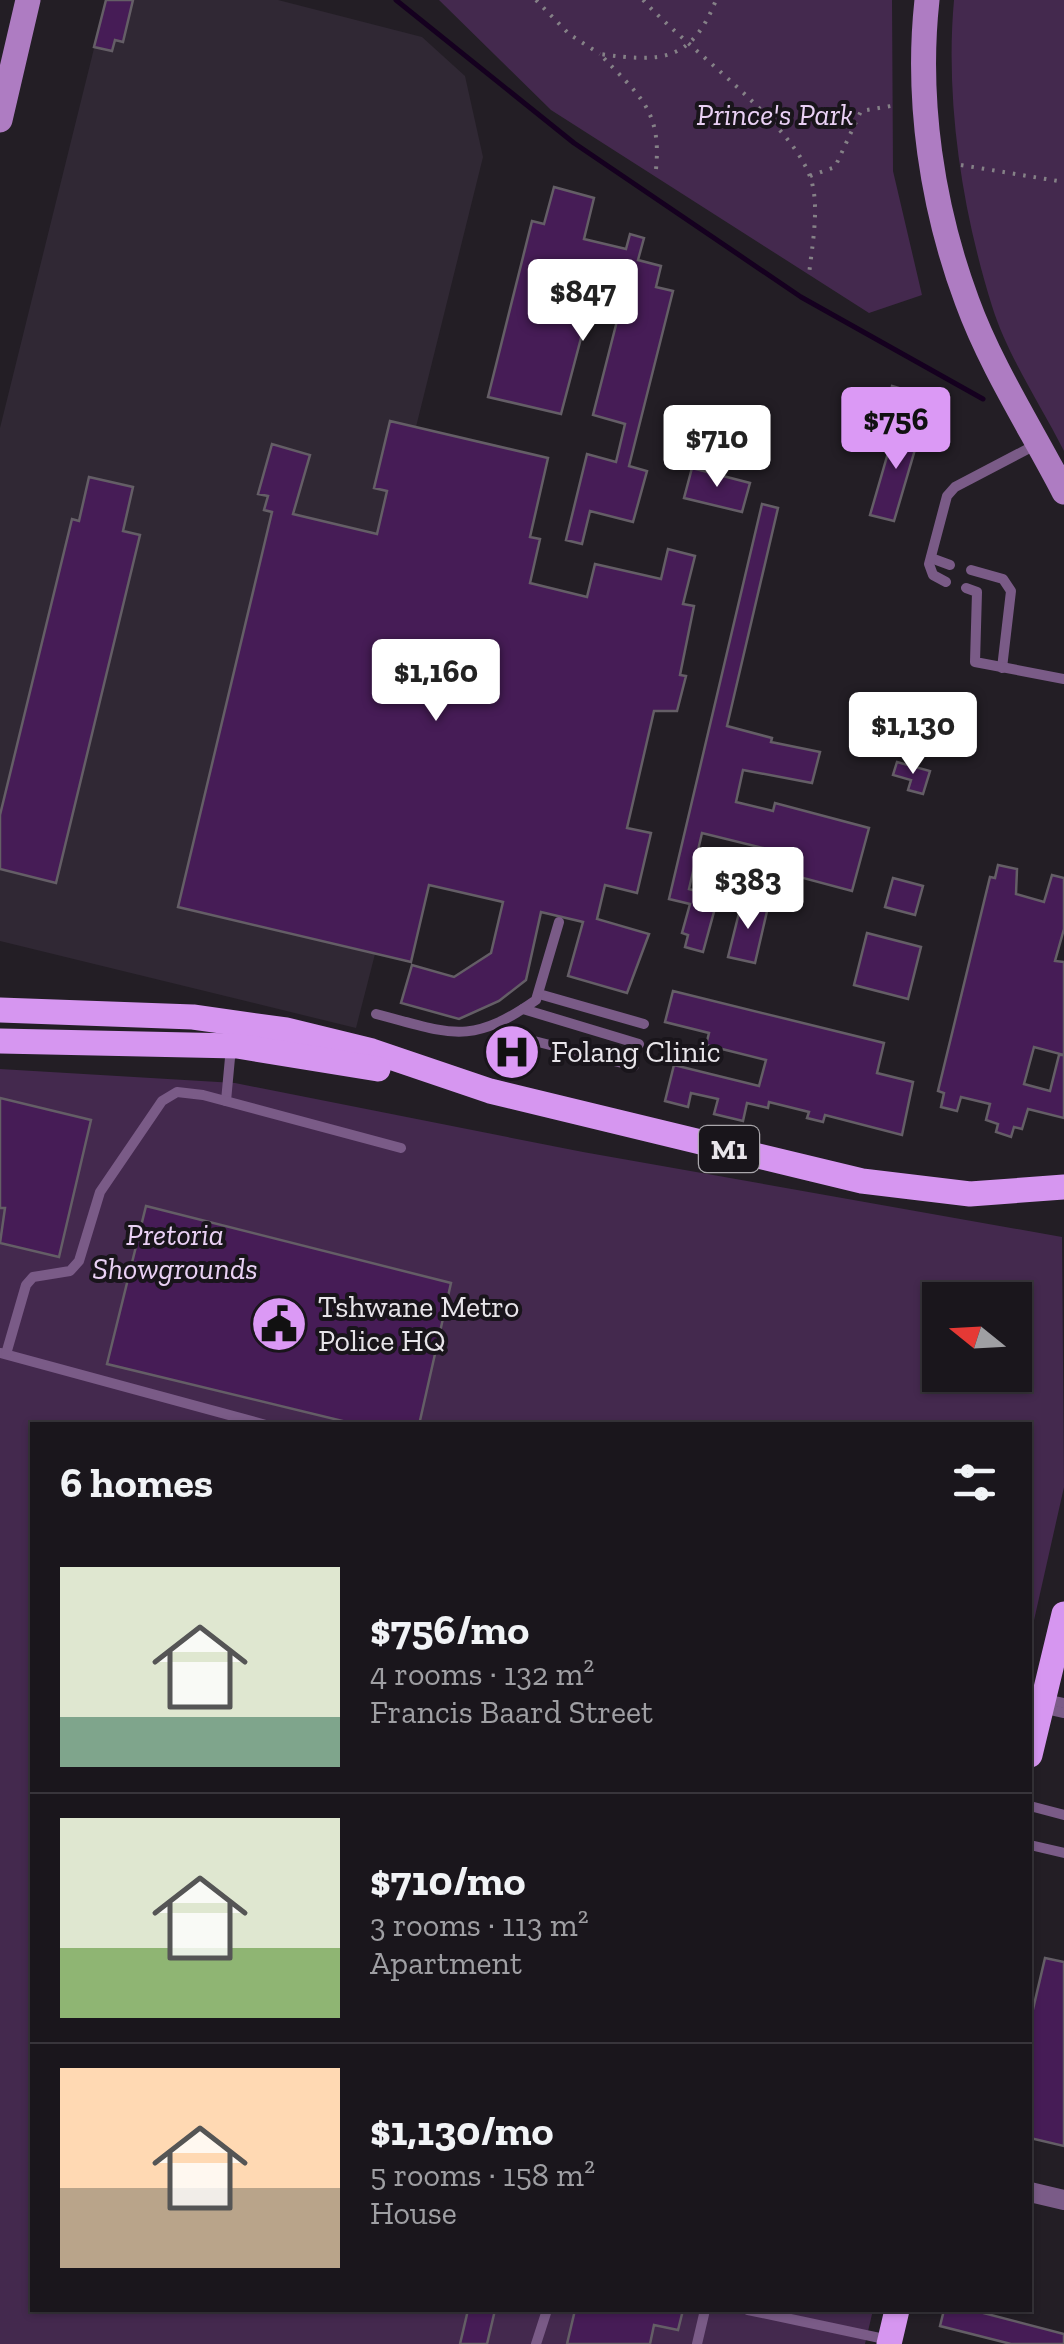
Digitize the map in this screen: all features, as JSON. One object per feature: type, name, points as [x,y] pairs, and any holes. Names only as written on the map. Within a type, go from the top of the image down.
[{"type":"main road","name":"M1","points":[[0,1010],[238,1022],[354,1046],[490,1091]]},
{"type":"main road","name":"M1","points":[[0,1041],[231,1046],[334,1060],[490,1091],[862,1182],[970,1194],[1064,1187]]},
{"type":"main road","points":[[970,1194],[1034,1199],[1064,1206]]},
{"type":"main road","points":[[1032,1751],[1053,1706],[1064,1614]]},
{"type":"main road","points":[[889,2342],[896,2312]]},
{"type":"street","points":[[0,120],[28,0]]},
{"type":"street","points":[[927,0],[926,109],[930,156],[953,257],[975,319],[1064,492]]},
{"type":"street","points":[[1032,2192],[1064,2200]]},
{"type":"lane","points":[[946,582],[933,575],[931,558],[943,504],[955,487],[1039,443]]},
{"type":"lane","points":[[931,558],[950,565]]},
{"type":"lane","points":[[971,570],[1003,579],[1011,590],[1002,668]]},
{"type":"lane","points":[[966,588],[977,592],[978,597],[971,658],[1064,680]]},
{"type":"lane","points":[[376,1014],[472,1034],[523,1009],[540,994],[559,922]]},
{"type":"lane","points":[[540,994],[644,1024]]},
{"type":"lane","points":[[523,1009],[639,1044]]},
{"type":"lane","points":[[518,1037],[634,1066]]},
{"type":"lane","points":[[226,1101],[231,1046]]},
{"type":"lane","points":[[255,1422],[3,1353],[26,1285],[33,1278],[70,1271],[78,1261],[100,1192],[162,1101],[177,1092],[226,1101],[401,1148]]},
{"type":"lane","points":[[1032,1807],[1064,1815]]},
{"type":"lane","points":[[1032,1845],[1064,1853]]},
{"type":"lane","points":[[536,2344],[546,2312]]},
{"type":"lane","points":[[697,2344],[705,2312]]},
{"type":"lane","points":[[757,2312],[889,2342]]},
{"type":"path","points":[[536,0],[569,34],[600,54],[650,108],[660,134],[656,168]]},
{"type":"path","points":[[643,0],[786,138],[810,176],[814,224],[809,274]]},
{"type":"path","points":[[600,54],[656,60],[689,45],[708,22],[716,0]]},
{"type":"path","points":[[810,176],[834,167],[861,112],[891,106]]},
{"type":"path","points":[[961,164],[1064,182]]},
{"type":"shaded area","points":[[106,0],[278,0],[422,37],[465,76],[483,157],[416,427],[390,422],[387,491],[374,546],[270,521],[178,907],[375,954],[356,1028],[0,941],[0,428]]},
{"type":"green space","name":"Prince's Park","points":[[439,0],[892,0],[893,171],[922,295],[869,313],[551,110]]},
{"type":"green space","points":[[954,0],[1064,0],[1064,451],[998,324],[981,269],[964,193],[954,115]]},
{"type":"green space","name":"Pretoria Showgrounds","points":[[0,1069],[235,1083],[583,1152],[1062,1237],[1064,1487],[1032,1629],[1032,1422],[30,1422],[30,2312],[873,2312],[865,2344],[0,2344]]},
{"type":"building","points":[[106,0],[133,0],[123,42],[115,40],[112,51],[94,47]]},
{"type":"building","points":[[554,187],[594,198],[584,239],[626,249],[630,234],[644,238],[638,260],[661,266],[656,287],[673,291],[629,466],[647,471],[633,522],[590,511],[582,544],[566,540],[587,454],[616,462],[625,424],[593,415],[629,274],[600,266],[561,414],[488,397],[532,221],[544,224]]},
{"type":"building","points":[[892,386],[916,393],[908,423],[884,416]]},
{"type":"building","points":[[390,421],[548,458],[530,537],[540,539],[530,583],[587,597],[595,564],[661,579],[668,549],[695,556],[683,604],[694,606],[680,675],[686,676],[677,711],[654,711],[627,828],[651,833],[637,893],[605,885],[597,919],[649,934],[627,993],[568,976],[583,922],[541,912],[526,980],[499,1001],[459,1019],[401,1003],[412,965],[454,977],[491,953],[503,902],[429,885],[411,962],[178,907],[272,512],[264,510],[268,496],[258,494],[272,444],[310,455],[293,514],[377,534],[387,491],[374,488]]},
{"type":"building","points":[[897,422],[921,429],[894,521],[870,515]]},
{"type":"building","points":[[692,468],[750,483],[742,512],[684,498]]},
{"type":"building","points":[[89,477],[133,487],[123,531],[140,535],[56,883],[0,869],[0,815],[72,519],[79,521]]},
{"type":"building","points":[[762,504],[778,508],[727,726],[772,738],[771,742],[820,752],[812,783],[743,770],[736,802],[773,811],[775,803],[869,828],[852,891],[758,866],[763,848],[702,833],[689,889],[718,897],[703,952],[685,947],[688,935],[682,933],[690,904],[669,899]]},
{"type":"building","points":[[897,762],[930,771],[923,794],[908,790],[911,780],[893,775]]},
{"type":"building","points":[[998,865],[1017,869],[1016,894],[1044,902],[1052,875],[1064,878],[1064,929],[1055,961],[1064,962],[1064,1055],[1064,1118],[1028,1109],[1022,1129],[1014,1127],[1011,1137],[996,1132],[998,1124],[986,1120],[990,1104],[961,1097],[957,1111],[941,1107],[944,1093],[938,1091],[990,877],[995,878]],"holes":[[[1034,1047],[1064,1055],[1059,1055],[1050,1091],[1024,1084]]]},
{"type":"building","points":[[893,878],[923,886],[915,915],[885,907]]},
{"type":"building","points":[[742,901],[768,907],[755,963],[728,957]]},
{"type":"building","points":[[867,933],[921,947],[908,999],[854,985]]},
{"type":"building","points":[[673,991],[884,1043],[877,1073],[913,1082],[902,1135],[825,1115],[823,1122],[807,1118],[809,1112],[769,1102],[768,1108],[747,1103],[743,1121],[714,1114],[718,1099],[691,1093],[688,1107],[665,1101],[674,1065],[759,1086],[766,1060],[706,1045],[709,1033],[665,1022]]},
{"type":"building","points":[[0,1098],[91,1120],[59,1257],[0,1243],[5,1208],[0,1208]]},
{"type":"building","name":"Tshwane Metro Police HQ","points":[[146,1206],[451,1283],[420,1422],[347,1422],[107,1364]]},
{"type":"building","points":[[1045,1958],[1064,1962],[1064,2146],[1032,2138],[1032,2013]]},
{"type":"building","points":[[468,2312],[495,2312],[487,2344],[460,2344]]},
{"type":"building","points":[[575,2312],[682,2312],[678,2330],[654,2325],[650,2344],[567,2344]]},
{"type":"building","points":[[944,2312],[980,2312],[1064,2334],[1064,2344],[1011,2344],[940,2326]]},
{"type":"waterway","points":[[396,0],[574,143],[801,297],[983,399]]},
{"type":"place","name":"Folang Clinic","points":[[512,1052]]},
{"type":"place","name":"Tshwane Metro Police HQ","points":[[279,1324]]}]
